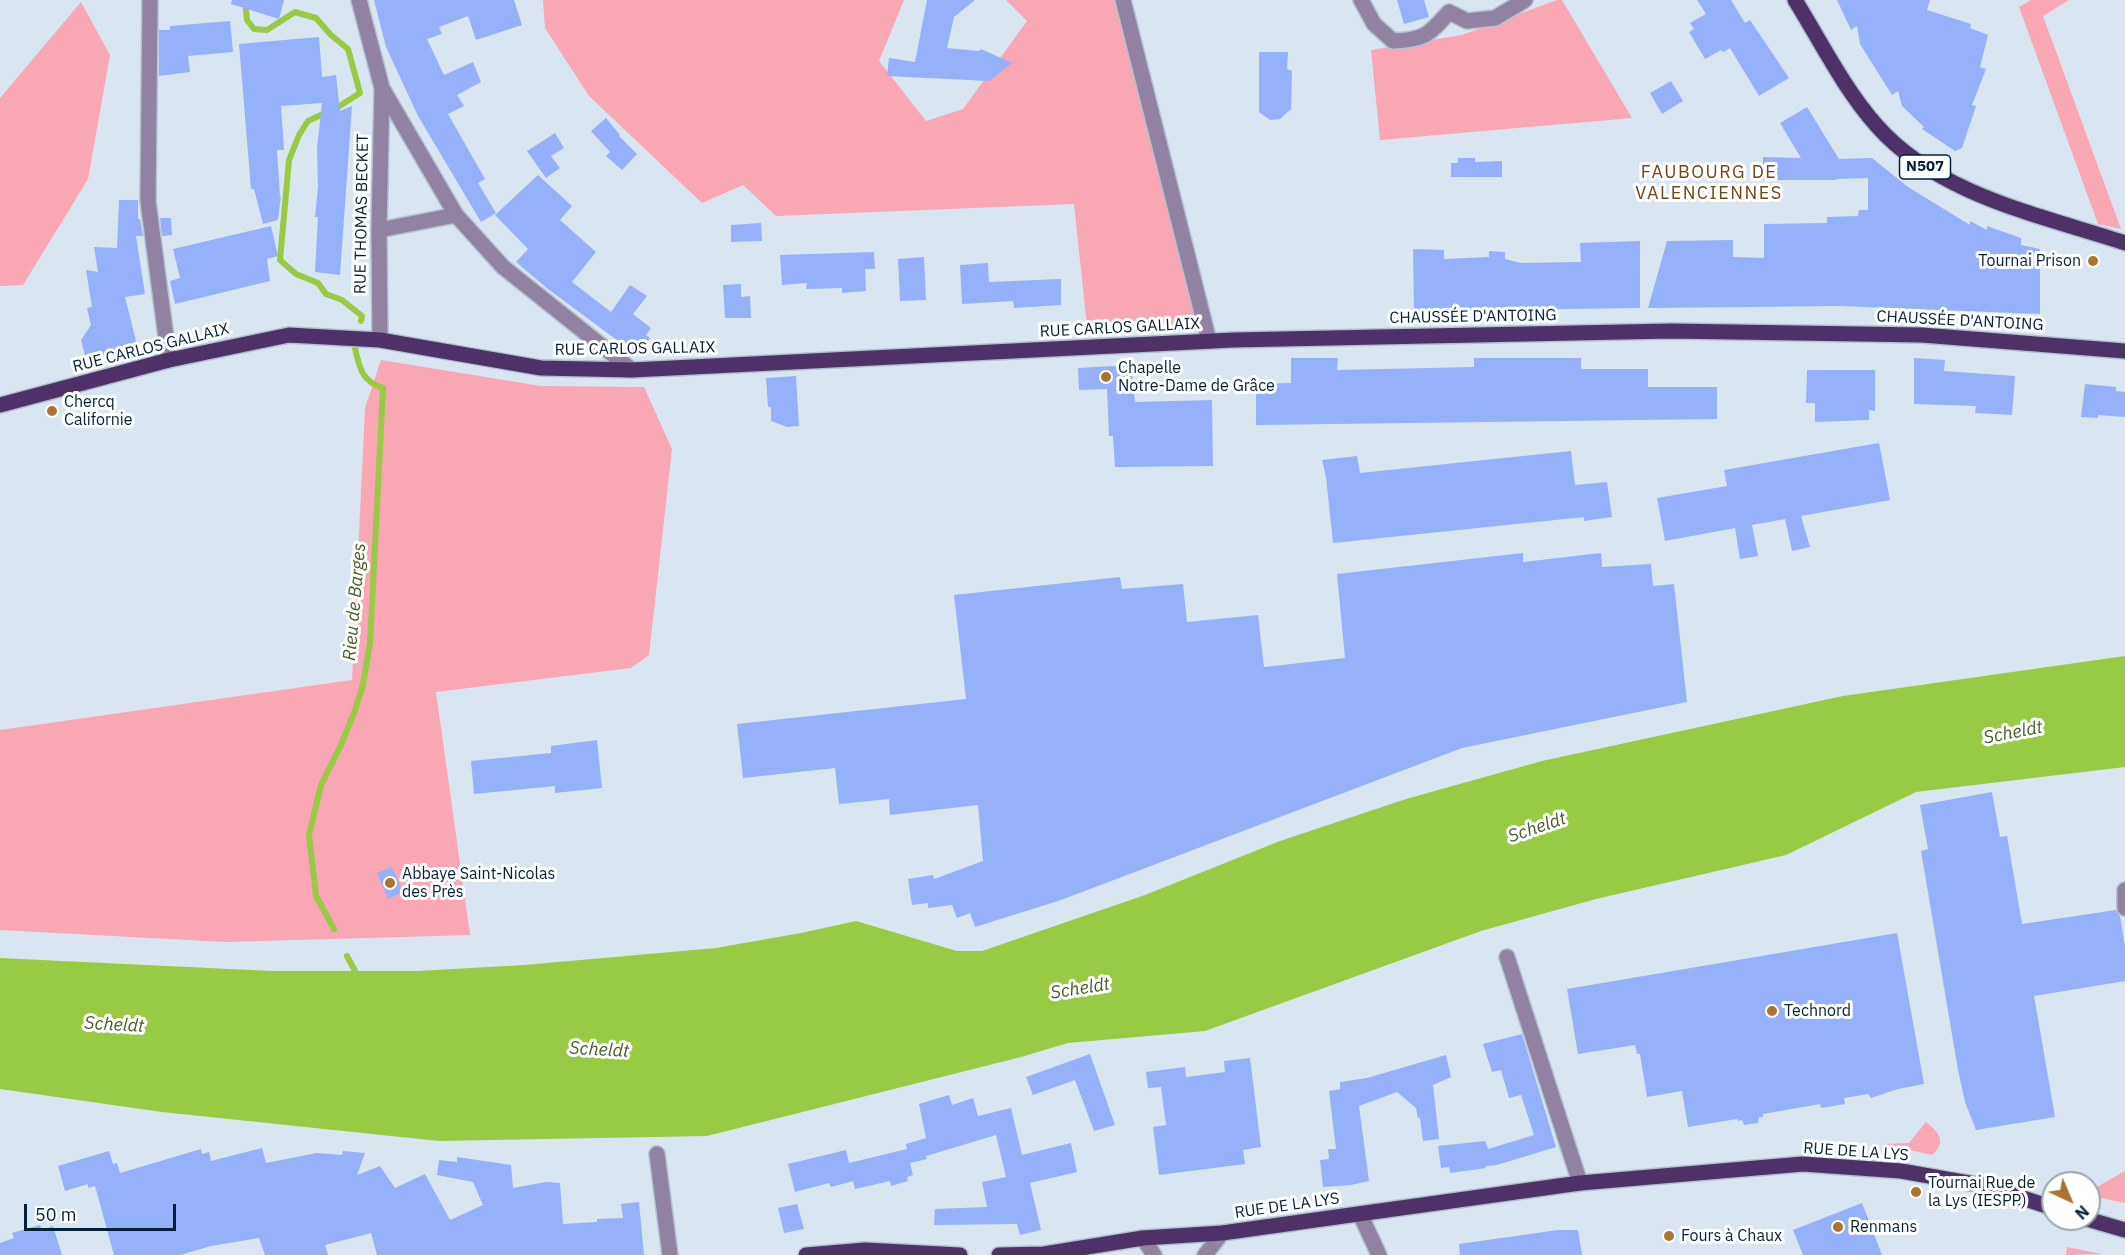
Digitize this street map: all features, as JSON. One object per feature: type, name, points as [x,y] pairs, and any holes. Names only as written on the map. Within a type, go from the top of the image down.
[{"type":"main road","name":"N507","points":[[1795,0],[1857,99],[1877,126],[1912,158],[1941,178],[1981,196],[2125,243]]},
{"type":"main road","name":"CHAUSSÉE D'ANTOING","points":[[1209,341],[1671,331],[1922,335],[2088,348]]},
{"type":"main road","name":"RUE CARLOS GALLAIX","points":[[0,405],[169,360],[289,335],[380,340],[541,368],[632,370],[1209,341]]},
{"type":"main road","points":[[2088,348],[2125,344]]},
{"type":"main road","points":[[2088,348],[2125,351]]},
{"type":"main road","name":"RUE DE LA LYS","points":[[999,1255],[1044,1254],[1143,1238],[1222,1233],[1580,1183],[1815,1165],[1901,1172],[1986,1186],[2041,1204]]},
{"type":"main road","points":[[2101,1222],[2122,1226]]},
{"type":"main road","points":[[806,1255],[865,1250],[960,1255]]},
{"type":"street","points":[[150,0],[148,201],[169,360]]},
{"type":"street","name":"RUE THOMAS BECKET","points":[[360,0],[382,88],[379,230],[380,340]]},
{"type":"street","points":[[1123,0],[1209,341]]},
{"type":"street","points":[[1361,0],[1374,24],[1393,41],[1414,40],[1433,30],[1449,12],[1467,21],[1495,18],[1525,0]]},
{"type":"street","name":"RUE THOMAS BECKET","points":[[382,88],[456,215],[503,267],[632,370]]},
{"type":"street","points":[[379,230],[456,215]]},
{"type":"street","points":[[2125,890],[2125,908]]},
{"type":"street","points":[[1507,957],[1580,1183]]},
{"type":"street","points":[[657,1154],[670,1255]]},
{"type":"street","points":[[1360,1214],[1380,1255]]},
{"type":"street","points":[[1205,1255],[1222,1233]]},
{"type":"street","points":[[1143,1238],[1154,1255]]},
{"type":"shaded area","points":[[543,0],[904,0],[879,61],[926,121],[963,109],[1027,21],[1006,0],[1123,0],[1205,324],[1087,326],[1074,204],[776,216],[743,185],[702,203],[589,96],[545,28]]},
{"type":"shaded area","points":[[1562,0],[1632,118],[1380,140],[1371,50],[1462,35]]},
{"type":"shaded area","points":[[2031,0],[2069,0],[2043,16],[2121,229],[2098,224],[2019,7]]},
{"type":"shaded area","points":[[81,2],[110,55],[88,179],[23,285],[0,286],[0,98]]},
{"type":"shaded area","points":[[381,360],[541,386],[644,387],[672,449],[649,655],[631,668],[436,692],[470,935],[226,942],[0,930],[0,730],[352,680],[365,408]]},
{"type":"shaded area","points":[[1926,1122],[1940,1137],[1939,1146],[1932,1155],[1882,1144],[1909,1143]]},
{"type":"shaded area","points":[[2125,1171],[2125,1203],[2101,1198],[2101,1185]]},
{"type":"shaded area","points":[[2067,1247],[2102,1254],[2066,1255]]},
{"type":"water","name":"Scheldt","points":[[2125,656],[2125,767],[1916,792],[1786,855],[1596,899],[1481,931],[1205,1031],[1068,1043],[1021,1057],[707,1136],[439,1141],[162,1112],[0,1089],[0,958],[272,971],[418,971],[524,965],[716,948],[856,921],[957,951],[982,951],[1145,895],[1280,841],[1406,799],[1542,761],[1843,696]]},
{"type":"building","points":[[232,0],[284,0],[279,19],[231,4]]},
{"type":"building","points":[[374,0],[514,0],[522,25],[476,40],[468,16],[439,27],[442,34],[427,39],[444,75],[473,62],[481,82],[457,95],[464,106],[448,114],[485,179],[478,183],[496,213],[481,222],[418,116],[386,47]]},
{"type":"building","points":[[927,0],[975,0],[954,17],[947,48],[979,51],[981,49],[1012,63],[989,81],[887,76],[889,58],[915,62]]},
{"type":"building","points":[[1397,0],[1424,0],[1429,17],[1404,24]]},
{"type":"building","points":[[1697,0],[1731,0],[1745,23],[1750,20],[1789,78],[1759,96],[1730,48],[1705,59],[1689,32],[1694,29],[1690,23],[1706,14]]},
{"type":"building","points":[[1837,0],[1930,0],[1927,10],[1971,24],[1970,28],[1988,35],[1980,67],[1986,69],[1972,105],[1976,106],[1962,148],[1955,151],[1922,129],[1924,127],[1902,106],[1898,91],[1892,95],[1860,44],[1857,26],[1851,30]]},
{"type":"building","points":[[230,21],[233,52],[188,56],[190,72],[159,76],[159,30],[170,30],[170,26]]},
{"type":"building","points":[[319,37],[322,77],[336,75],[340,111],[352,106],[340,275],[315,272],[318,217],[315,217],[318,187],[317,148],[322,103],[281,106],[284,150],[277,150],[281,196],[278,220],[263,224],[254,189],[251,189],[239,44]]},
{"type":"building","points":[[1259,52],[1288,52],[1287,69],[1292,71],[1291,109],[1280,119],[1270,120],[1259,112]]},
{"type":"building","points":[[1671,81],[1683,101],[1662,114],[1650,93]]},
{"type":"building","points":[[1807,107],[1839,159],[1872,158],[1908,187],[1970,225],[1970,221],[1987,230],[1987,226],[2021,238],[2021,245],[2040,249],[2040,314],[1840,306],[1648,308],[1667,241],[1733,240],[1733,257],[1764,258],[1764,224],[1827,223],[1827,217],[1858,216],[1859,210],[1868,210],[1868,178],[1763,180],[1763,157],[1801,158],[1780,123]]},
{"type":"building","points":[[606,118],[619,136],[637,154],[622,170],[606,156],[610,152],[591,131]]},
{"type":"building","points":[[555,133],[564,148],[551,156],[560,168],[546,178],[527,151]]},
{"type":"building","points":[[1458,158],[1475,158],[1475,162],[1502,161],[1502,177],[1451,177],[1451,163],[1458,163]]},
{"type":"building","points":[[538,175],[572,206],[560,220],[596,252],[572,282],[611,312],[630,285],[647,296],[633,314],[651,328],[646,335],[650,338],[637,355],[548,289],[516,262],[528,249],[495,215]]},
{"type":"building","points":[[119,200],[138,200],[138,219],[140,219],[143,236],[136,236],[145,294],[125,297],[138,349],[99,359],[96,363],[86,359],[81,340],[91,325],[87,308],[92,307],[86,270],[98,272],[94,247],[117,248]]},
{"type":"building","points":[[160,218],[171,218],[172,235],[162,236]]},
{"type":"building","points":[[761,223],[762,241],[731,242],[731,225]]},
{"type":"building","points":[[271,226],[278,256],[267,259],[270,281],[175,304],[170,281],[180,278],[173,249]]},
{"type":"building","points":[[1640,241],[1640,308],[1414,311],[1413,249],[1444,250],[1444,259],[1489,257],[1489,251],[1505,252],[1505,259],[1521,263],[1581,262],[1580,243]]},
{"type":"building","points":[[874,252],[875,269],[865,269],[866,291],[842,293],[842,288],[806,289],[807,283],[782,285],[780,255]]},
{"type":"building","points":[[924,257],[926,300],[900,301],[898,259]]},
{"type":"building","points":[[988,263],[989,282],[1061,279],[1061,305],[1014,308],[1013,301],[962,304],[960,265]]},
{"type":"building","points":[[741,284],[741,297],[750,296],[751,318],[725,318],[723,285]]},
{"type":"building","points":[[1291,358],[1338,358],[1337,370],[1474,367],[1474,358],[1581,358],[1581,369],[1648,369],[1648,387],[1717,387],[1717,419],[1256,425],[1256,384],[1291,383]]},
{"type":"building","points":[[1914,358],[1945,360],[1944,371],[2015,376],[2012,415],[1975,413],[1976,406],[1914,404]]},
{"type":"building","points":[[1131,365],[1135,402],[1212,400],[1213,466],[1115,467],[1113,436],[1109,436],[1107,389],[1079,390],[1078,368]]},
{"type":"building","points":[[1807,370],[1875,370],[1875,411],[1869,410],[1869,420],[1815,422],[1815,403],[1806,403]]},
{"type":"building","points":[[796,376],[799,426],[787,427],[771,421],[766,378]]},
{"type":"building","points":[[2085,384],[2116,387],[2116,391],[2125,392],[2125,417],[2098,415],[2098,418],[2081,417]]},
{"type":"building","points":[[1879,443],[1890,500],[1801,516],[1810,547],[1792,551],[1785,519],[1752,525],[1758,556],[1740,559],[1735,528],[1665,541],[1657,498],[1727,486],[1724,470]]},
{"type":"building","points":[[1571,451],[1575,485],[1607,482],[1612,517],[1584,521],[1584,517],[1333,543],[1322,460],[1357,456],[1360,473]]},
{"type":"building","points":[[1523,553],[1523,562],[1601,553],[1602,567],[1651,564],[1653,586],[1674,584],[1687,702],[1462,748],[1061,900],[975,927],[970,913],[957,918],[952,905],[928,908],[928,903],[912,905],[908,879],[933,875],[934,879],[983,861],[978,805],[890,815],[889,799],[839,804],[835,768],[743,778],[737,724],[966,699],[954,595],[1120,577],[1122,589],[1183,584],[1187,622],[1258,615],[1264,667],[1345,658],[1337,574]]},
{"type":"building","points":[[597,740],[602,788],[555,793],[555,786],[474,794],[471,761],[551,753],[551,746]]},
{"type":"building","points":[[1992,792],[2000,837],[2007,836],[2022,924],[2116,910],[2120,916],[2125,947],[2125,981],[2034,996],[2055,1117],[1976,1130],[1965,1102],[1958,1070],[1921,851],[1928,849],[1920,805]]},
{"type":"building","name":"Abbaye Saint-Nicolas des Près","points":[[392,867],[403,892],[388,899],[377,873]]},
{"type":"building","name":"Technord","points":[[1897,933],[1924,1084],[1898,1089],[1871,1098],[1868,1094],[1844,1098],[1845,1104],[1821,1108],[1820,1104],[1763,1114],[1763,1117],[1759,1117],[1758,1123],[1744,1125],[1742,1120],[1737,1119],[1688,1127],[1682,1091],[1647,1097],[1640,1054],[1637,1054],[1635,1045],[1578,1054],[1567,989]]},
{"type":"building","points":[[1522,1034],[1556,1147],[1497,1165],[1485,1166],[1486,1168],[1450,1173],[1449,1167],[1441,1168],[1438,1146],[1485,1141],[1488,1149],[1534,1135],[1521,1095],[1509,1098],[1501,1070],[1492,1072],[1483,1044]]},
{"type":"building","points":[[1090,1054],[1115,1125],[1094,1131],[1075,1080],[1033,1095],[1026,1077]]},
{"type":"building","points":[[1446,1055],[1451,1077],[1433,1085],[1439,1139],[1423,1141],[1420,1118],[1418,1118],[1416,1108],[1397,1092],[1359,1106],[1369,1181],[1323,1187],[1320,1160],[1329,1159],[1328,1149],[1336,1149],[1329,1091],[1340,1089],[1340,1082],[1367,1078]]},
{"type":"building","points":[[1250,1058],[1261,1147],[1243,1150],[1245,1164],[1159,1175],[1153,1127],[1166,1125],[1161,1087],[1148,1088],[1146,1072],[1185,1067],[1186,1077],[1225,1072],[1224,1061]]},
{"type":"building","points":[[949,1095],[952,1105],[973,1098],[978,1116],[1011,1108],[1022,1155],[1071,1143],[1077,1172],[1030,1183],[1041,1230],[1020,1235],[1017,1224],[934,1225],[935,1209],[987,1207],[982,1182],[1006,1177],[996,1135],[910,1163],[913,1175],[907,1177],[908,1181],[891,1186],[890,1181],[855,1189],[853,1181],[831,1187],[829,1183],[795,1192],[788,1164],[846,1150],[849,1163],[907,1149],[906,1144],[926,1138],[919,1104]]},
{"type":"building","points":[[262,1148],[266,1163],[317,1153],[342,1155],[343,1151],[365,1153],[357,1175],[380,1166],[395,1188],[425,1174],[450,1220],[483,1205],[473,1182],[437,1175],[439,1160],[457,1162],[457,1157],[511,1165],[513,1188],[546,1182],[560,1183],[563,1224],[623,1218],[621,1204],[639,1202],[644,1255],[377,1255],[371,1233],[325,1245],[328,1255],[265,1255],[259,1238],[211,1246],[180,1255],[114,1255],[95,1186],[88,1188],[88,1184],[65,1191],[58,1166],[109,1151],[113,1164],[117,1163],[120,1173],[201,1149],[202,1154],[209,1152],[211,1161]]},
{"type":"building","points":[[1862,1203],[1882,1255],[1803,1255],[1793,1230]]},
{"type":"building","points":[[797,1204],[804,1229],[784,1233],[778,1208]]},
{"type":"building","points":[[40,1225],[42,1230],[53,1226],[62,1255],[0,1255],[0,1243],[14,1238],[12,1233]]},
{"type":"building","points":[[1558,1230],[1578,1230],[1582,1255],[1460,1255],[1459,1244]]},
{"type":"waterway","name":"Rieu de Barges","points":[[245,0],[247,20],[254,29],[267,30],[295,12],[316,18],[348,49],[360,93],[338,107],[308,121],[299,135],[289,160],[280,260],[296,274],[318,283],[326,294],[342,300],[362,316],[361,321]]},
{"type":"waterway","name":"Rieu de Barges","points":[[334,929],[316,896],[309,835],[321,785],[340,747],[363,685],[370,643],[383,388],[366,378],[360,367],[355,348]]},
{"type":"waterway","name":"Rieu de Barges","points":[[347,956],[355,971]]},
{"type":"place","name":"Tournai Prison","points":[[2093,261]]},
{"type":"place","name":"Chapelle Notre-Dame de Grâce","points":[[1106,377]]},
{"type":"place","name":"Chercq Californie","points":[[52,411]]},
{"type":"place","name":"Abbaye Saint-Nicolas des Près","points":[[390,883]]},
{"type":"place","name":"Technord","points":[[1772,1011]]},
{"type":"place","name":"Tournai Rue de la Lys (IESPP)","points":[[1916,1192]]},
{"type":"place","name":"Renmans","points":[[1838,1227]]},
{"type":"place","name":"Fours à Chaux","points":[[1669,1236]]},
{"type":"district","name":"FAUBOURG DE VALENCIENNES","points":[[1709,183]]}]
